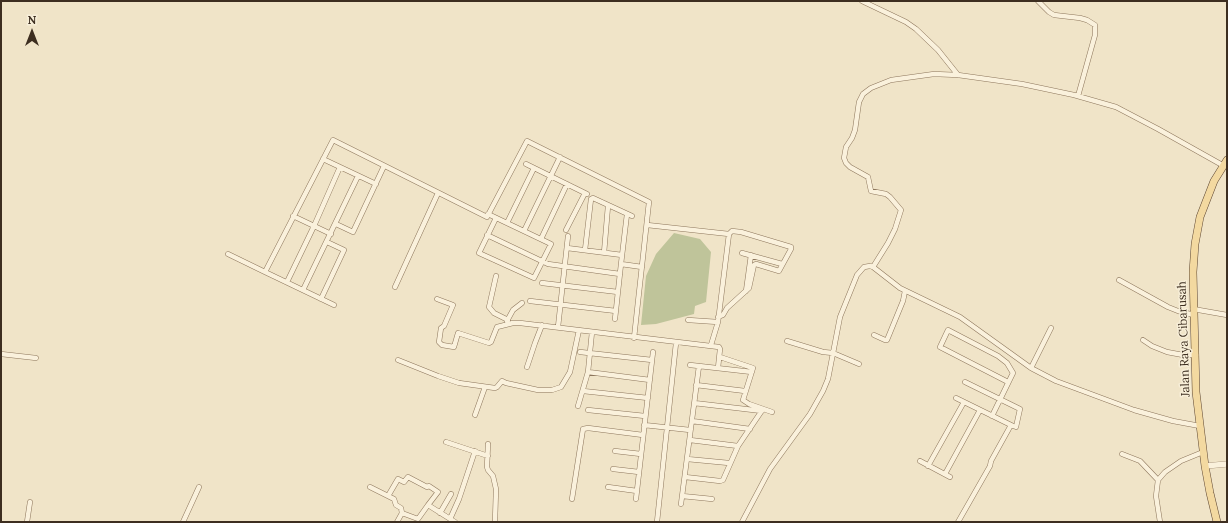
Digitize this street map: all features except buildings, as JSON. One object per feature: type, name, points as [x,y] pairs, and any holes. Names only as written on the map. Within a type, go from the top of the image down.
[{"type":"main road","name":"Jalan Raya Cibarusah","points":[[1217,522],[1204,459],[1196,392],[1193,256],[1200,217],[1214,181],[1225,163]]},
{"type":"street","points":[[862,1],[916,28],[938,50],[958,75]]},
{"type":"street","points":[[1038,1],[1054,15],[1080,18],[1095,25],[1095,34],[1078,96]]},
{"type":"street","points":[[873,267],[888,243],[901,210],[886,194],[871,190],[868,176],[850,167],[844,158],[846,147],[852,138],[857,123],[859,102],[863,94],[871,88],[891,80],[934,74],[958,75],[1022,84],[1078,96],[1116,107],[1189,147],[1225,163]]},
{"type":"street","points":[[264,272],[333,140],[487,217],[527,141],[648,201],[647,225],[634,338]]},
{"type":"street","points":[[524,231],[560,157]]},
{"type":"street","points":[[323,159],[376,184]]},
{"type":"street","points":[[526,164],[586,194],[566,230]]},
{"type":"street","points":[[336,224],[352,232],[384,166]]},
{"type":"street","points":[[287,282],[340,167]]},
{"type":"street","points":[[507,223],[534,168]]},
{"type":"street","points":[[303,290],[358,176]]},
{"type":"street","points":[[541,239],[567,184]]},
{"type":"street","points":[[395,287],[438,193]]},
{"type":"street","points":[[584,250],[591,198],[632,216]]},
{"type":"street","points":[[604,253],[608,206]]},
{"type":"street","points":[[488,214],[551,244],[534,278],[479,253],[496,218]]},
{"type":"street","points":[[615,319],[626,214]]},
{"type":"street","points":[[294,216],[331,234]]},
{"type":"street","points":[[647,225],[729,234],[732,231],[741,232],[790,246],[791,249],[782,264],[780,271],[777,272],[755,264],[749,288],[727,308],[718,320],[688,320]]},
{"type":"street","points":[[711,345],[718,320],[729,234]]},
{"type":"street","points":[[488,235],[548,264],[620,274]]},
{"type":"street","points":[[558,327],[568,236]]},
{"type":"street","points":[[321,299],[344,250],[327,242]]},
{"type":"street","points":[[567,248],[622,255]]},
{"type":"street","points":[[742,253],[782,264]]},
{"type":"street","points":[[228,254],[334,305]]},
{"type":"street","points":[[746,291],[751,256]]},
{"type":"street","points":[[621,264],[642,267]]},
{"type":"street","points":[[742,522],[770,469],[810,414],[820,397],[828,379],[840,317],[857,275],[864,267],[873,267],[905,291],[964,320],[1031,368],[1056,380],[1098,397],[1112,400],[1140,411],[1173,421],[1200,426]]},
{"type":"street","points":[[496,276],[489,308],[507,322],[558,327],[634,338],[711,345],[720,347],[718,368]]},
{"type":"street","points":[[1119,280],[1168,308],[1178,312],[1227,315]]},
{"type":"street","points":[[542,283],[618,292]]},
{"type":"street","points":[[874,335],[887,340],[901,306],[905,291]]},
{"type":"street","points":[[437,299],[452,305],[444,326],[441,328],[439,342],[442,345],[454,347],[458,333],[489,343],[491,342],[497,327],[507,322],[513,310],[522,303]]},
{"type":"street","points":[[530,301],[616,311]]},
{"type":"street","points":[[527,367],[542,326]]},
{"type":"street","points":[[1031,368],[1051,328]]},
{"type":"street","points":[[398,360],[459,383],[496,388],[502,381],[506,384],[552,390],[561,387],[570,372],[579,330]]},
{"type":"street","points":[[992,416],[1013,373],[1007,363],[998,356],[948,330],[940,347],[1008,382]]},
{"type":"street","points":[[578,406],[588,372],[592,332]]},
{"type":"street","points":[[1143,340],[1152,346],[1167,352],[1196,356]]},
{"type":"street","points":[[787,341],[832,354],[859,364]]},
{"type":"street","points":[[657,522],[676,342]]},
{"type":"street","points":[[580,352],[652,360]]},
{"type":"street","points":[[636,499],[653,352]]},
{"type":"street","points":[[1,354],[36,358]]},
{"type":"street","points":[[720,357],[753,368],[742,398],[744,401],[762,410]]},
{"type":"street","points":[[690,365],[752,372]]},
{"type":"street","points":[[681,504],[699,366]]},
{"type":"street","points":[[588,372],[650,380]]},
{"type":"street","points":[[956,398],[1017,428],[1020,409],[965,382]]},
{"type":"street","points":[[696,385],[745,391]]},
{"type":"street","points":[[475,415],[485,387]]},
{"type":"street","points":[[583,391],[648,398]]},
{"type":"street","points":[[928,466],[964,402]]},
{"type":"street","points":[[694,403],[772,412]]},
{"type":"street","points":[[588,410],[645,416]]},
{"type":"street","points":[[685,477],[721,481],[724,480],[729,463],[738,446],[762,410]]},
{"type":"street","points":[[945,474],[980,410]]},
{"type":"street","points":[[692,421],[750,429]]},
{"type":"street","points":[[644,425],[690,430]]},
{"type":"street","points":[[958,522],[990,466],[990,461],[1010,425]]},
{"type":"street","points":[[572,499],[584,429],[588,428],[643,435]]},
{"type":"street","points":[[690,440],[738,446]]},
{"type":"street","points":[[446,442],[488,456]]},
{"type":"street","points":[[488,444],[488,470],[493,476],[495,482],[495,522]]},
{"type":"street","points":[[428,505],[452,520],[475,451]]},
{"type":"street","points":[[615,451],[641,454]]},
{"type":"street","points":[[1122,454],[1140,461],[1158,480]]},
{"type":"street","points":[[687,458],[729,463]]},
{"type":"street","points":[[1160,522],[1156,496],[1158,480],[1165,472],[1181,461],[1204,459],[1227,464]]},
{"type":"street","points":[[920,461],[950,477]]},
{"type":"street","points":[[613,469],[639,472]]},
{"type":"street","points":[[388,496],[398,479],[404,482],[408,476],[438,492],[417,520],[402,513]]},
{"type":"street","points":[[183,522],[199,487]]},
{"type":"street","points":[[370,487],[394,499],[396,505],[401,507],[402,513],[398,522]]},
{"type":"street","points":[[608,488],[637,491]]},
{"type":"street","points":[[440,513],[451,494]]},
{"type":"street","points":[[682,496],[712,499]]},
{"type":"street","points":[[27,522],[30,502]]},
{"type":"green space","points":[[674,233],[700,239],[711,252],[706,302],[695,306],[694,314],[656,324],[641,325],[646,276],[656,254]]}]
